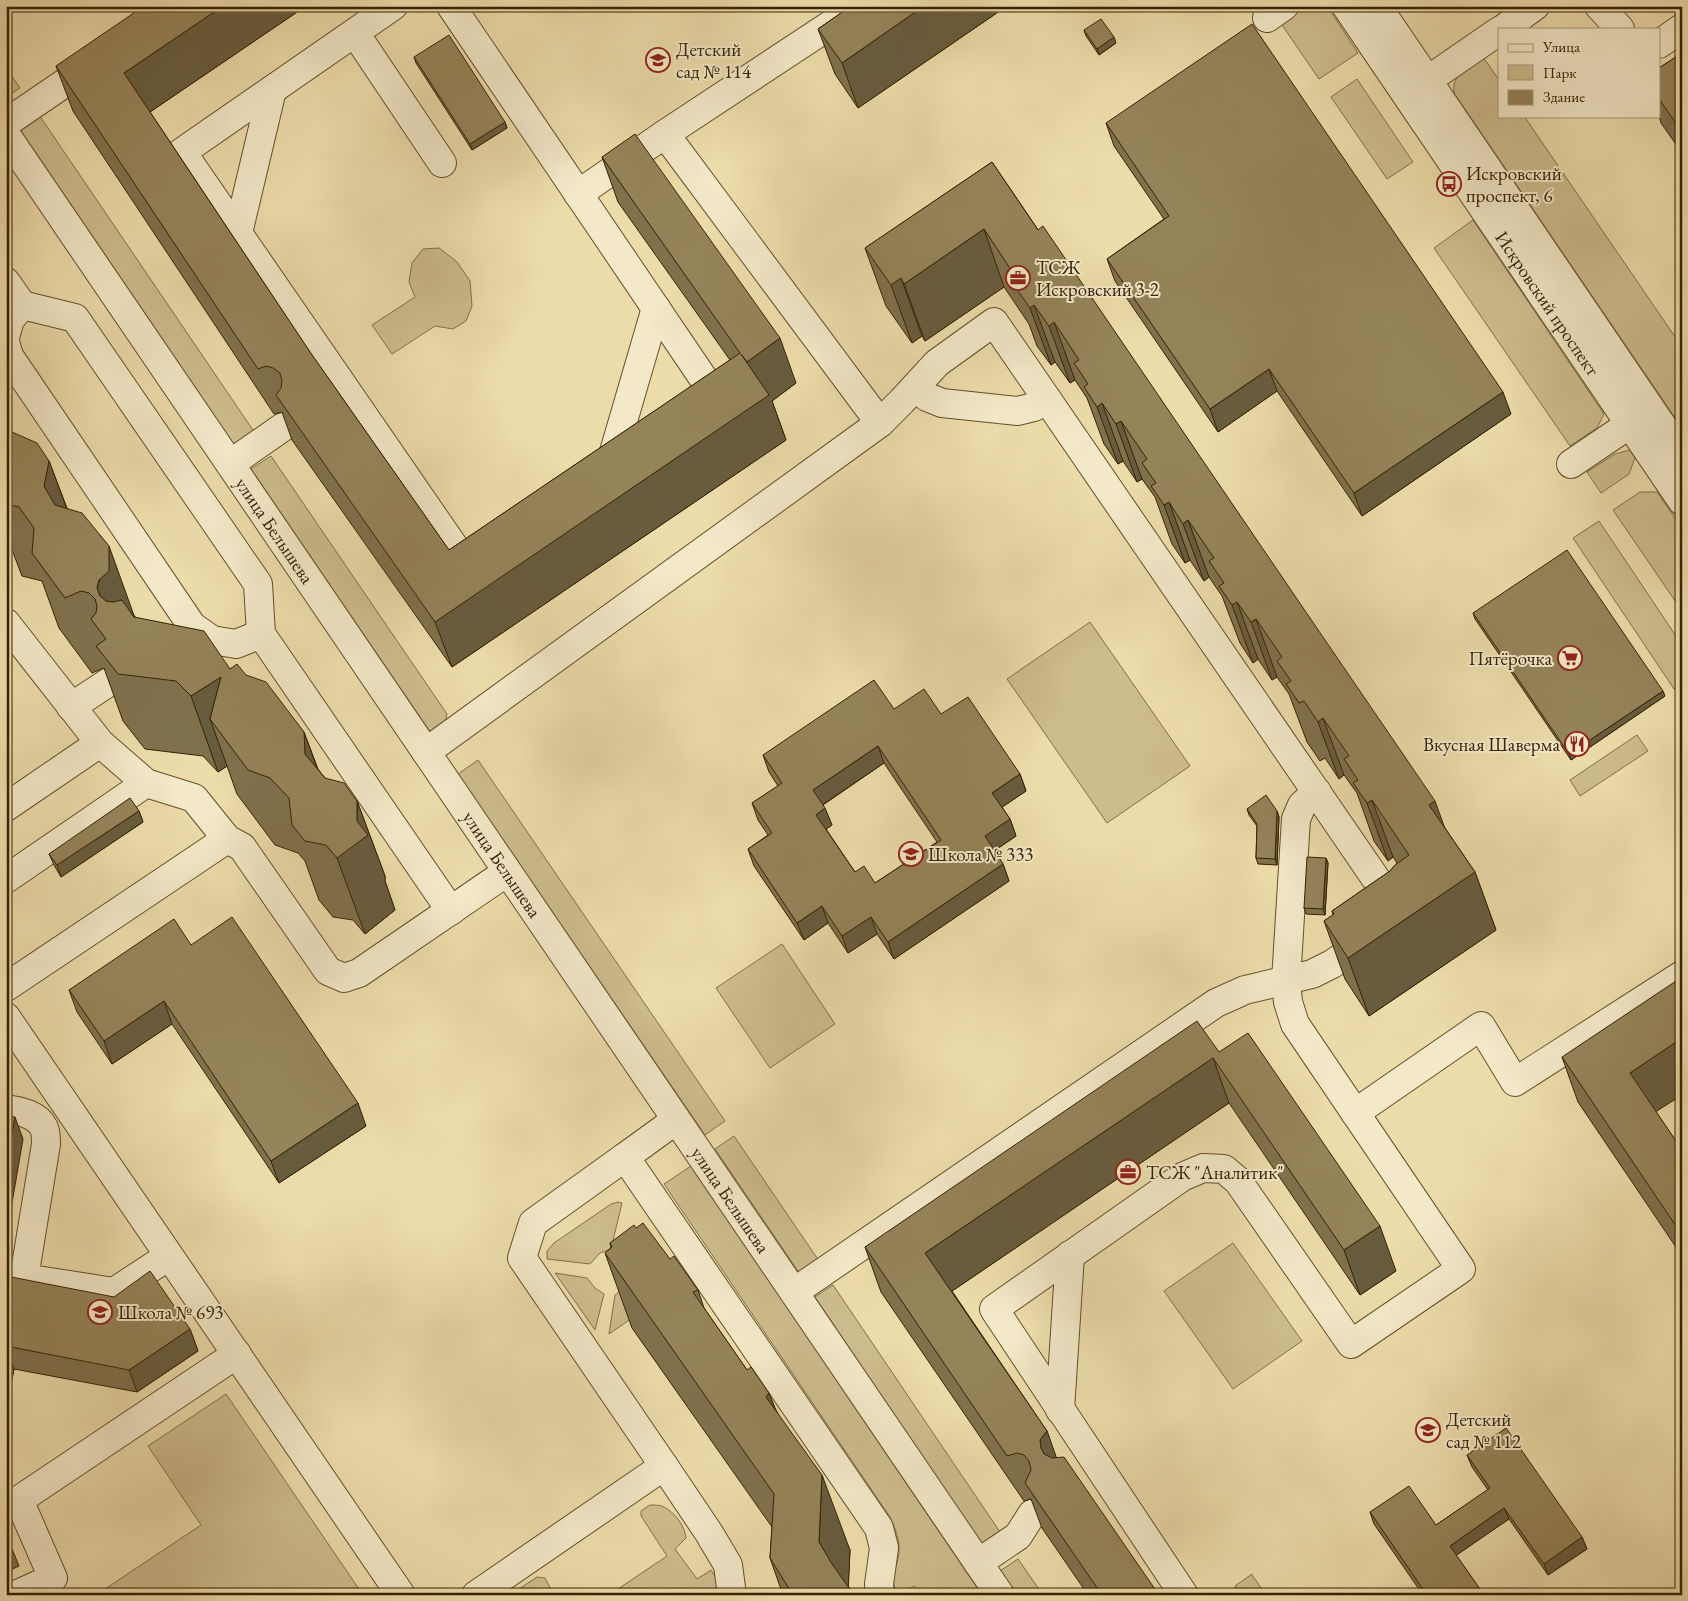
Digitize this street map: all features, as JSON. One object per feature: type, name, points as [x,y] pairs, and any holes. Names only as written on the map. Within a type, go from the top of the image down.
[{"type":"street","points":[[393,6],[182,152],[238,233],[335,392],[468,567],[497,547]]},
{"type":"street","points":[[451,6],[716,396],[685,418]]},
{"type":"street","points":[[578,194],[859,6]]},
{"type":"street","name":"Искровский проспект","points":[[1346,6],[1417,88],[1673,457],[1682,501]]},
{"type":"street","name":"Искровский проспект","points":[[1377,6],[1417,88],[1630,424],[1673,457]]},
{"type":"street","points":[[1504,28],[1535,6]]},
{"type":"street","points":[[1599,6],[1619,28]]},
{"type":"street","points":[[1660,43],[1682,28]]},
{"type":"street","points":[[1417,88],[1498,32]]},
{"type":"street","points":[[355,33],[442,163]]},
{"type":"street","points":[[6,123],[112,51]]},
{"type":"street","points":[[238,233],[272,90]]},
{"type":"street","points":[[665,134],[880,422]]},
{"type":"street","name":"улица Белышева","points":[[6,135],[1000,1595]]},
{"type":"street","points":[[6,282],[22,305],[74,318],[258,584],[261,634],[450,911]]},
{"type":"street","points":[[22,305],[10,320],[7,348],[192,626],[212,640],[236,644],[261,634]]},
{"type":"street","points":[[639,449],[601,476],[656,308]]},
{"type":"street","points":[[426,752],[880,422],[937,363],[994,322],[1402,916],[1332,964],[1312,974],[1245,990],[1216,1003],[794,1292]]},
{"type":"street","points":[[916,386],[927,396],[942,403],[1018,411],[1034,407],[1048,399]]},
{"type":"street","points":[[1571,464],[1630,424]]},
{"type":"street","points":[[230,464],[283,427]]},
{"type":"street","points":[[6,623],[100,743],[146,783],[194,798],[227,839],[242,847],[328,971],[344,978],[359,973],[507,872]]},
{"type":"street","points":[[170,642],[192,626]]},
{"type":"street","points":[[71,707],[109,682]]},
{"type":"street","points":[[6,807],[100,743]]},
{"type":"street","points":[[6,879],[146,783]]},
{"type":"street","points":[[1184,1595],[994,1309],[1182,1177],[1203,1168],[1224,1169],[1238,1181],[1351,1344],[1461,1269],[1295,1024],[1288,1002],[1286,981],[1296,819],[1302,805],[1317,792]]},
{"type":"street","points":[[6,987],[227,839]]},
{"type":"street","points":[[1355,1113],[1481,1026],[1515,1082],[1682,975]]},
{"type":"street","points":[[6,1016],[401,1595]]},
{"type":"street","points":[[6,1109],[24,1112],[37,1120],[44,1129],[46,1144],[24,1278],[114,1292],[169,1256]]},
{"type":"street","points":[[676,1120],[533,1223],[522,1258],[664,1466],[728,1565],[732,1595]]},
{"type":"street","points":[[625,1156],[879,1528],[884,1548],[879,1584],[880,1595]]},
{"type":"street","points":[[1060,1410],[1070,1256]]},
{"type":"street","points":[[16,1595],[53,1578],[19,1500],[237,1354]]},
{"type":"street","points":[[476,1595],[664,1466]]},
{"type":"street","points":[[1080,1486],[1106,1478]]},
{"type":"street","points":[[978,1563],[1018,1536],[1032,1514]]},
{"type":"green space","points":[[1269,6],[1327,6],[1358,53],[1319,79]]},
{"type":"green space","points":[[1483,57],[1498,79],[1498,118],[1525,118],[1682,347],[1682,428],[1454,93],[1455,81],[1467,67]]},
{"type":"green space","points":[[6,68],[20,88],[6,97]]},
{"type":"green space","points":[[1357,79],[1413,162],[1387,179],[1331,97]]},
{"type":"green space","points":[[37,112],[257,436],[237,449],[17,125]]},
{"type":"green space","points":[[1473,220],[1604,414],[1597,428],[1570,446],[1434,248]]},
{"type":"green space","points":[[439,248],[457,262],[470,281],[472,306],[466,321],[453,329],[435,326],[392,354],[372,325],[415,297],[409,282],[412,263],[423,249]]},
{"type":"green space","points":[[1630,450],[1635,458],[1629,474],[1601,493],[1587,472],[1615,454]]},
{"type":"green space","points":[[271,456],[447,714],[444,727],[433,736],[251,469]]},
{"type":"green space","points":[[1640,492],[1657,492],[1682,528],[1682,611],[1613,510]]},
{"type":"green space","points":[[1599,521],[1682,645],[1682,684],[1674,689],[1573,538]]},
{"type":"green space","points":[[1090,622],[1190,766],[1107,823],[1007,679]]},
{"type":"green space","points":[[1637,735],[1648,751],[1580,796],[1570,780]]},
{"type":"green space","points":[[478,760],[725,1121],[705,1135],[458,774]]},
{"type":"green space","points":[[782,944],[835,1024],[770,1068],[716,988]]},
{"type":"green space","points":[[734,1136],[819,1261],[800,1274],[715,1149]]},
{"type":"green space","points":[[691,1166],[982,1595],[920,1595],[914,1586],[902,1594],[896,1591],[893,1580],[899,1543],[890,1517],[664,1184]]},
{"type":"green space","points":[[622,1203],[611,1249],[600,1253],[590,1264],[547,1259],[547,1251],[554,1243],[611,1204]]},
{"type":"green space","points":[[1233,1243],[1302,1341],[1233,1389],[1164,1291]]},
{"type":"green space","points":[[555,1273],[587,1278],[595,1288],[604,1294],[595,1330]]},
{"type":"green space","points":[[833,1285],[1000,1532],[982,1545],[815,1297]]},
{"type":"green space","points":[[623,1289],[670,1292],[609,1334],[615,1295]]},
{"type":"green space","points":[[226,1394],[363,1595],[96,1595],[201,1525],[148,1446]]},
{"type":"green space","points":[[650,1505],[666,1508],[678,1519],[684,1529],[686,1538],[675,1549],[697,1579],[711,1570],[717,1579],[717,1595],[609,1595],[667,1556],[641,1516],[641,1511]]},
{"type":"green space","points":[[1018,1559],[1043,1595],[1016,1595],[1000,1571]]},
{"type":"green space","points":[[1252,1574],[1266,1595],[1241,1595],[1235,1586]]},
{"type":"green space","points":[[537,1577],[545,1578],[554,1595],[510,1595]]},
{"type":"building","points":[[144,6],[223,6],[124,73],[310,352],[449,550],[740,353],[602,157],[635,134],[780,338],[747,362],[741,354],[769,395],[435,622],[276,395],[281,388],[280,373],[266,366],[258,369],[56,66]]},
{"type":"building","points":[[851,6],[924,6],[842,63],[818,29]]},
{"type":"building","points":[[1101,19],[1114,37],[1097,49],[1084,30]]},
{"type":"building","points":[[1252,24],[1503,392],[1354,493],[1269,369],[1210,409],[1107,259],[1169,216],[1106,123]]},
{"type":"building","points":[[449,35],[505,122],[470,144],[414,57]]},
{"type":"building","points":[[1682,53],[1682,124],[1678,126],[1660,100],[1660,67]]},
{"type":"building","points":[[992,162],[1038,230],[1043,226],[1435,801],[1429,805],[1475,872],[1348,958],[1324,921],[1334,914],[1332,911],[1390,871],[1409,855],[1372,800],[1367,803],[1353,783],[1358,780],[1344,759],[1349,756],[1323,718],[1318,722],[1304,701],[1299,703],[1286,684],[1291,681],[1277,661],[1282,657],[1256,619],[1251,622],[1237,602],[1232,605],[1219,586],[1224,583],[1209,561],[1214,558],[1188,520],[1183,524],[1169,502],[1164,505],[1151,486],[1156,483],[1142,463],[1147,459],[1121,421],[1116,424],[1102,403],[1097,407],[1084,387],[1088,384],[1074,363],[1079,360],[1054,322],[1049,326],[1034,305],[1030,308],[1016,288],[1021,285],[984,229],[904,284],[901,278],[891,285],[865,248]]},
{"type":"building","points":[[6,423],[12,432],[37,443],[49,461],[44,486],[55,505],[82,513],[109,546],[109,571],[99,580],[97,588],[100,596],[106,601],[122,600],[134,617],[204,631],[230,669],[237,664],[246,675],[266,682],[304,732],[305,754],[325,778],[344,783],[357,801],[357,821],[368,835],[337,858],[326,845],[305,841],[292,825],[289,798],[270,778],[248,770],[210,719],[221,677],[191,696],[176,681],[118,674],[96,646],[106,639],[91,619],[96,613],[95,599],[89,593],[81,591],[65,598],[32,553],[34,528],[19,507],[6,504]]},
{"type":"building","name":"Пятёрочка","points":[[1567,550],[1663,691],[1569,754],[1473,613]]},
{"type":"building","points":[[874,680],[894,709],[924,689],[941,714],[968,697],[1020,774],[992,793],[1010,819],[985,836],[1003,864],[888,942],[871,917],[842,936],[822,906],[797,923],[748,849],[772,833],[752,803],[782,783],[763,755]],"holes":[[[878,746],[941,840],[875,883],[864,866],[855,872],[816,815],[825,808],[813,790]]]},
{"type":"building","points":[[1266,795],[1277,811],[1275,859],[1256,858],[1257,824],[1247,809]]},
{"type":"building","points":[[130,798],[139,811],[57,865],[49,854]]},
{"type":"building","points":[[1307,857],[1326,858],[1323,909],[1304,908]]},
{"type":"building","points":[[232,917],[358,1103],[271,1161],[164,1001],[104,1041],[69,990],[174,919],[191,945]]},
{"type":"building","points":[[1682,977],[1682,1038],[1630,1073],[1682,1150],[1682,1235],[1562,1057]]},
{"type":"building","points":[[1197,1021],[1219,1052],[1248,1033],[1380,1226],[1344,1250],[1213,1058],[925,1253],[1047,1431],[1040,1440],[1044,1454],[1052,1458],[1064,1457],[1159,1595],[1102,1595],[1025,1483],[1031,1470],[1029,1461],[1024,1455],[1017,1453],[1007,1456],[865,1247]]},
{"type":"building","points":[[6,1115],[15,1117],[6,1165]]},
{"type":"building","points":[[643,1223],[670,1259],[674,1256],[698,1290],[693,1292],[747,1370],[751,1367],[769,1393],[766,1397],[822,1475],[819,1542],[854,1595],[793,1595],[770,1558],[774,1494],[605,1253],[612,1247],[610,1243],[634,1225],[636,1228]]},
{"type":"building","points":[[150,1271],[190,1329],[129,1370],[6,1346],[6,1276],[114,1297]]},
{"type":"building","points":[[1506,1428],[1582,1537],[1544,1564],[1504,1508],[1450,1546],[1484,1595],[1427,1595],[1370,1512],[1409,1486],[1436,1525],[1490,1488],[1467,1455]]},
{"type":"building","points":[[6,1534],[11,1544],[6,1546]]},
{"type":"place","name":"Детский сад № 114","points":[[658,60]]},
{"type":"place","name":"Искровский проспект, 6","points":[[1449,184]]},
{"type":"place","name":"ТСЖ Искровский 3-2","points":[[1018,278]]},
{"type":"place","name":"Пятёрочка","points":[[1570,658]]},
{"type":"place","name":"Вкусная Шаверма","points":[[1577,744]]},
{"type":"place","name":"Школа № 333","points":[[911,854]]},
{"type":"place","name":"ТСЖ \"Аналитик\"","points":[[1128,1172]]},
{"type":"place","name":"Школа № 693","points":[[100,1312]]},
{"type":"place","name":"Детский сад № 112","points":[[1428,1430]]}]
